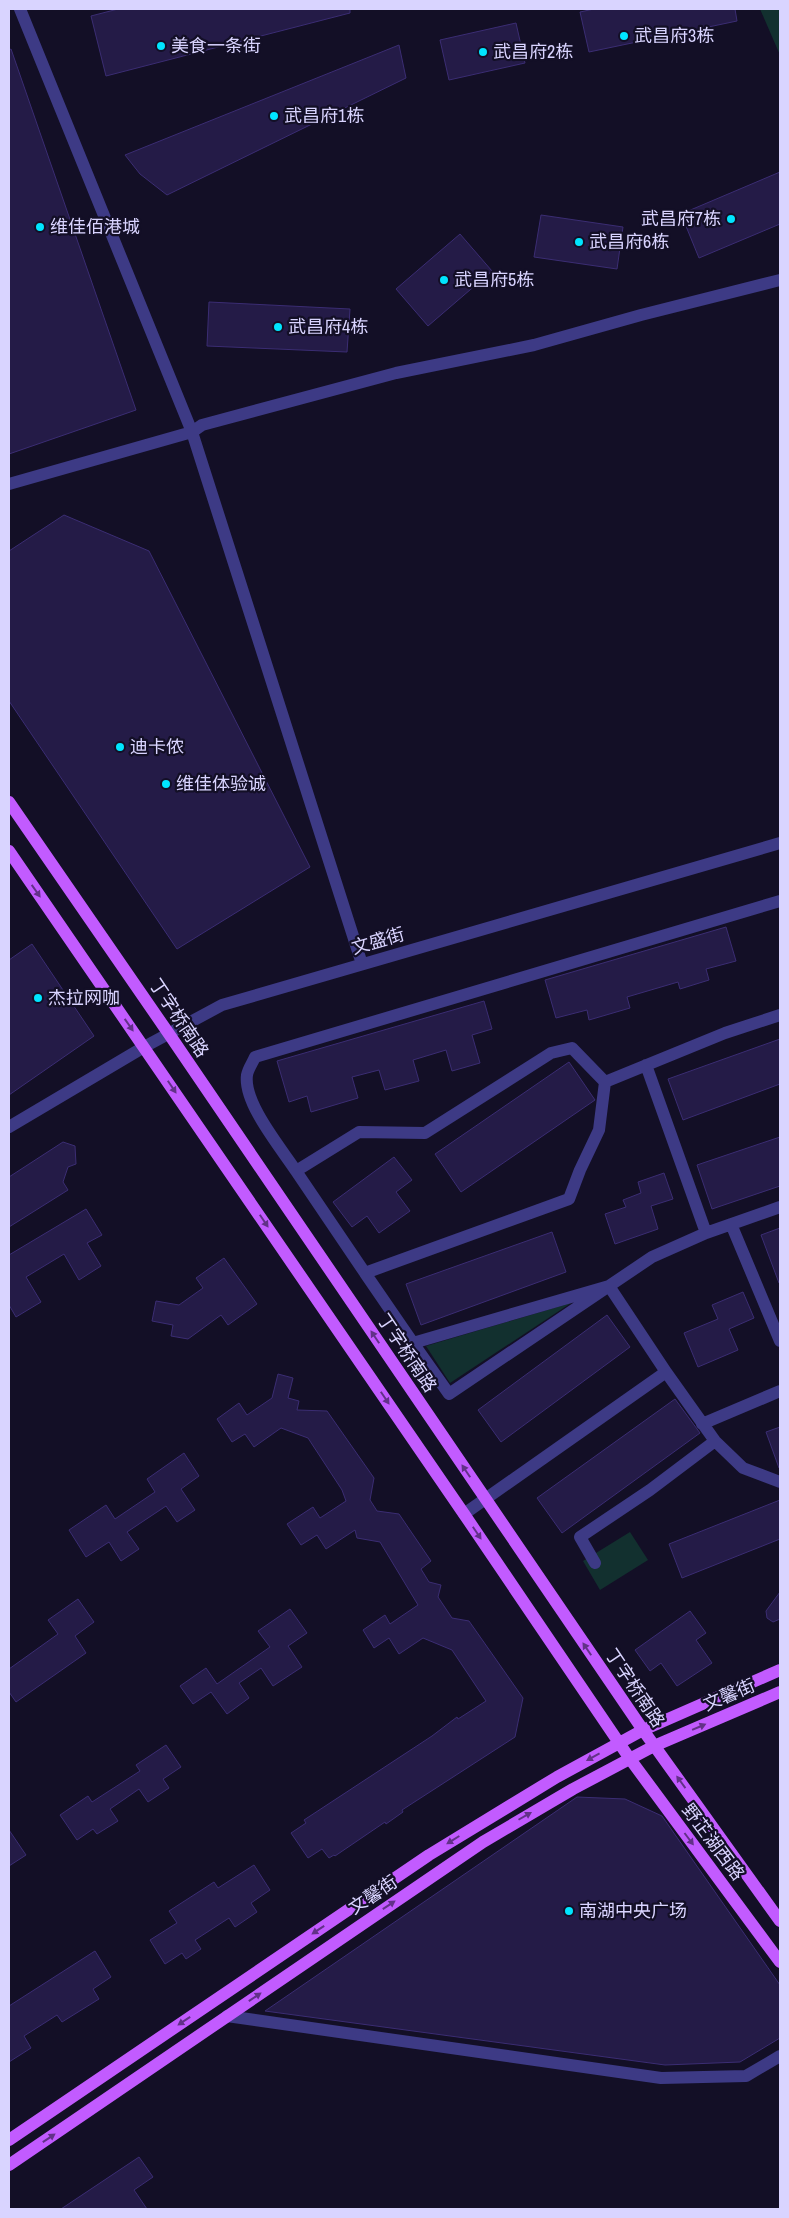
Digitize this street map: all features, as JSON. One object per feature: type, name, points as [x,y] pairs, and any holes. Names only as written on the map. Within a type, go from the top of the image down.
[{"type":"main road","name":"丁字桥南路","points":[[9,802],[654,1746],[780,1921]]},
{"type":"main road","points":[[9,851],[619,1743]]},
{"type":"main road","name":"文馨街","points":[[9,2140],[429,1855],[488,1818],[643,1730],[780,1670]]},
{"type":"main road","name":"文馨街","points":[[9,2166],[483,1842],[533,1812],[654,1746],[780,1692]]},
{"type":"main road","name":"野芷湖西路","points":[[619,1743],[780,1962]]},
{"type":"street","points":[[20,9],[192,432],[362,964]]},
{"type":"street","points":[[9,484],[192,432],[202,425],[396,373],[534,345],[641,315],[780,280]]},
{"type":"street","name":"文盛街","points":[[9,1127],[144,1047],[222,1005],[780,843]]},
{"type":"street","points":[[780,901],[255,1057],[247,1075],[249,1092],[257,1111],[365,1273],[449,1394],[652,1257],[706,1233],[780,1207]]},
{"type":"street","points":[[605,1082],[725,1033],[780,1015]]},
{"type":"street","points":[[296,1171],[359,1132],[425,1133],[551,1053],[572,1048],[605,1082]]},
{"type":"street","points":[[646,1065],[706,1233]]},
{"type":"street","points":[[365,1273],[569,1199],[599,1130],[605,1082]]},
{"type":"street","points":[[732,1224],[780,1341]]},
{"type":"street","points":[[413,1342],[609,1286]]},
{"type":"street","points":[[609,1286],[715,1441],[743,1468],[780,1482]]},
{"type":"street","points":[[464,1514],[666,1372]]},
{"type":"street","points":[[702,1424],[780,1391]]},
{"type":"street","points":[[595,1563],[580,1537],[650,1490],[715,1441]]},
{"type":"street","points":[[227,2016],[661,2078],[746,2076],[780,2056]]},
{"type":"green space","points":[[760,9],[780,9],[780,55]]},
{"type":"green space","points":[[571,1303],[450,1383],[426,1346]]},
{"type":"green space","points":[[630,1532],[648,1560],[600,1590],[583,1561]]},
{"type":"building","name":"美食一条街","points":[[118,9],[350,9],[350,13],[106,76],[91,16]]},
{"type":"building","name":"武昌府3栋","points":[[594,9],[735,9],[737,21],[589,52],[580,12]]},
{"type":"building","name":"武昌府2栋","points":[[516,23],[525,63],[449,80],[440,40]]},
{"type":"building","name":"武昌府1栋","points":[[399,45],[406,78],[167,195],[140,174],[125,155]]},
{"type":"building","name":"维佳佰港城","points":[[11,49],[136,410],[9,454],[9,50]]},
{"type":"building","name":"武昌府7栋","points":[[780,172],[780,224],[699,258],[681,214]]},
{"type":"building","name":"武昌府6栋","points":[[541,215],[623,227],[617,269],[534,257]]},
{"type":"building","name":"武昌府5栋","points":[[460,234],[492,271],[428,326],[396,289]]},
{"type":"building","name":"武昌府4栋","points":[[209,302],[350,309],[347,352],[207,346]]},
{"type":"building","name":"维佳体验诚","points":[[64,515],[149,551],[310,867],[177,949],[9,701],[9,551]]},
{"type":"building","points":[[726,927],[736,961],[706,969],[709,980],[680,989],[678,982],[627,997],[630,1008],[589,1020],[587,1010],[556,1018],[545,980]]},
{"type":"building","name":"杰拉网咖","points":[[32,944],[94,1036],[9,1095],[9,960]]},
{"type":"building","points":[[484,1001],[492,1029],[472,1035],[480,1063],[452,1071],[446,1050],[413,1060],[419,1081],[385,1090],[379,1070],[352,1077],[358,1098],[311,1112],[307,1096],[289,1102],[277,1061]]},
{"type":"building","points":[[780,1039],[780,1084],[683,1120],[668,1079]]},
{"type":"building","points":[[569,1062],[595,1100],[461,1192],[435,1154]]},
{"type":"building","points":[[780,1137],[780,1186],[712,1209],[697,1165]]},
{"type":"building","points":[[63,1142],[75,1146],[76,1164],[68,1167],[63,1182],[68,1190],[9,1227],[9,1177]]},
{"type":"building","points":[[394,1157],[412,1180],[396,1192],[410,1211],[379,1233],[367,1216],[352,1227],[333,1202]]},
{"type":"building","points":[[664,1173],[673,1199],[651,1206],[658,1229],[615,1244],[605,1214],[626,1207],[623,1200],[641,1193],[638,1182]]},
{"type":"building","points":[[86,1209],[102,1235],[87,1243],[101,1266],[79,1280],[64,1254],[26,1277],[41,1302],[16,1317],[9,1305],[9,1255]]},
{"type":"building","points":[[780,1228],[780,1283],[779,1283],[761,1235]]},
{"type":"building","points":[[552,1232],[566,1272],[421,1325],[406,1284]]},
{"type":"building","points":[[224,1258],[257,1304],[228,1325],[221,1315],[188,1339],[171,1336],[173,1325],[152,1321],[156,1301],[179,1305],[203,1288],[196,1278]]},
{"type":"building","points":[[743,1292],[754,1318],[729,1329],[738,1350],[698,1367],[684,1333],[718,1319],[712,1305]]},
{"type":"building","points":[[607,1315],[630,1347],[501,1442],[478,1410]]},
{"type":"building","points":[[278,1374],[293,1378],[288,1398],[299,1401],[297,1410],[327,1411],[374,1478],[370,1500],[377,1511],[399,1514],[431,1561],[421,1569],[429,1582],[441,1585],[438,1597],[452,1618],[469,1621],[523,1698],[515,1737],[402,1810],[403,1812],[386,1824],[385,1822],[335,1856],[329,1858],[322,1849],[308,1858],[291,1833],[306,1823],[304,1820],[432,1736],[457,1717],[458,1719],[486,1701],[452,1650],[423,1638],[399,1654],[389,1638],[374,1648],[363,1630],[385,1615],[390,1624],[418,1605],[380,1542],[357,1538],[355,1530],[326,1549],[317,1535],[301,1545],[287,1524],[313,1507],[320,1518],[346,1501],[342,1490],[308,1438],[281,1428],[254,1447],[245,1434],[232,1442],[217,1419],[239,1403],[247,1415],[272,1398]]},
{"type":"building","points":[[675,1399],[700,1433],[562,1533],[537,1498]]},
{"type":"building","points":[[780,1427],[780,1467],[779,1468],[766,1432]]},
{"type":"building","points":[[184,1453],[199,1476],[181,1489],[195,1510],[177,1522],[166,1506],[127,1532],[139,1549],[121,1561],[109,1542],[86,1557],[69,1530],[106,1505],[115,1519],[155,1492],[147,1479]]},
{"type":"building","points":[[780,1500],[780,1539],[682,1578],[669,1544]]},
{"type":"building","points":[[780,1592],[780,1619],[773,1622],[767,1618],[766,1611]]},
{"type":"building","points":[[78,1599],[94,1622],[75,1636],[86,1653],[16,1702],[9,1692],[9,1669],[58,1634],[48,1620]]},
{"type":"building","points":[[290,1609],[307,1633],[288,1646],[302,1667],[273,1686],[261,1668],[239,1683],[249,1698],[227,1714],[211,1692],[193,1704],[180,1686],[206,1668],[217,1684],[270,1647],[258,1631]]},
{"type":"building","points":[[690,1611],[706,1633],[696,1640],[712,1663],[677,1686],[661,1663],[650,1671],[635,1650]]},
{"type":"building","points":[[166,1745],[181,1767],[163,1779],[169,1788],[148,1802],[139,1789],[110,1809],[118,1821],[97,1834],[93,1829],[77,1840],[60,1815],[88,1796],[92,1802],[140,1771],[136,1765]]},
{"type":"building","name":"南湖中央广场","points":[[577,1797],[625,1799],[662,1816],[780,1985],[780,2038],[740,2062],[665,2065],[265,2011]]},
{"type":"building","points":[[9,1830],[26,1855],[9,1866]]},
{"type":"building","points":[[254,1865],[270,1890],[251,1903],[257,1912],[235,1927],[229,1918],[195,1940],[201,1949],[186,1959],[182,1953],[165,1964],[150,1940],[177,1923],[169,1911],[214,1882],[218,1888]]},
{"type":"building","points":[[95,1951],[111,1977],[93,1989],[99,1999],[62,2022],[57,2015],[24,2036],[31,2048],[9,2062],[9,2006]]},
{"type":"building","points":[[139,2157],[153,2177],[134,2190],[147,2209],[61,2209]]},
{"type":"place","name":"武昌府3栋","points":[[624,36]]},
{"type":"place","name":"美食一条街","points":[[161,46]]},
{"type":"place","name":"武昌府2栋","points":[[483,52]]},
{"type":"place","name":"武昌府1栋","points":[[274,116]]},
{"type":"place","name":"武昌府7栋","points":[[731,219]]},
{"type":"place","name":"维佳佰港城","points":[[40,227]]},
{"type":"place","name":"武昌府6栋","points":[[579,242]]},
{"type":"place","name":"武昌府5栋","points":[[444,280]]},
{"type":"place","name":"武昌府4栋","points":[[278,327]]},
{"type":"place","name":"迪卡侬","points":[[120,747]]},
{"type":"place","name":"维佳体验诚","points":[[166,784]]},
{"type":"place","name":"杰拉网咖","points":[[38,998]]},
{"type":"place","name":"南湖中央广场","points":[[569,1911]]}]
